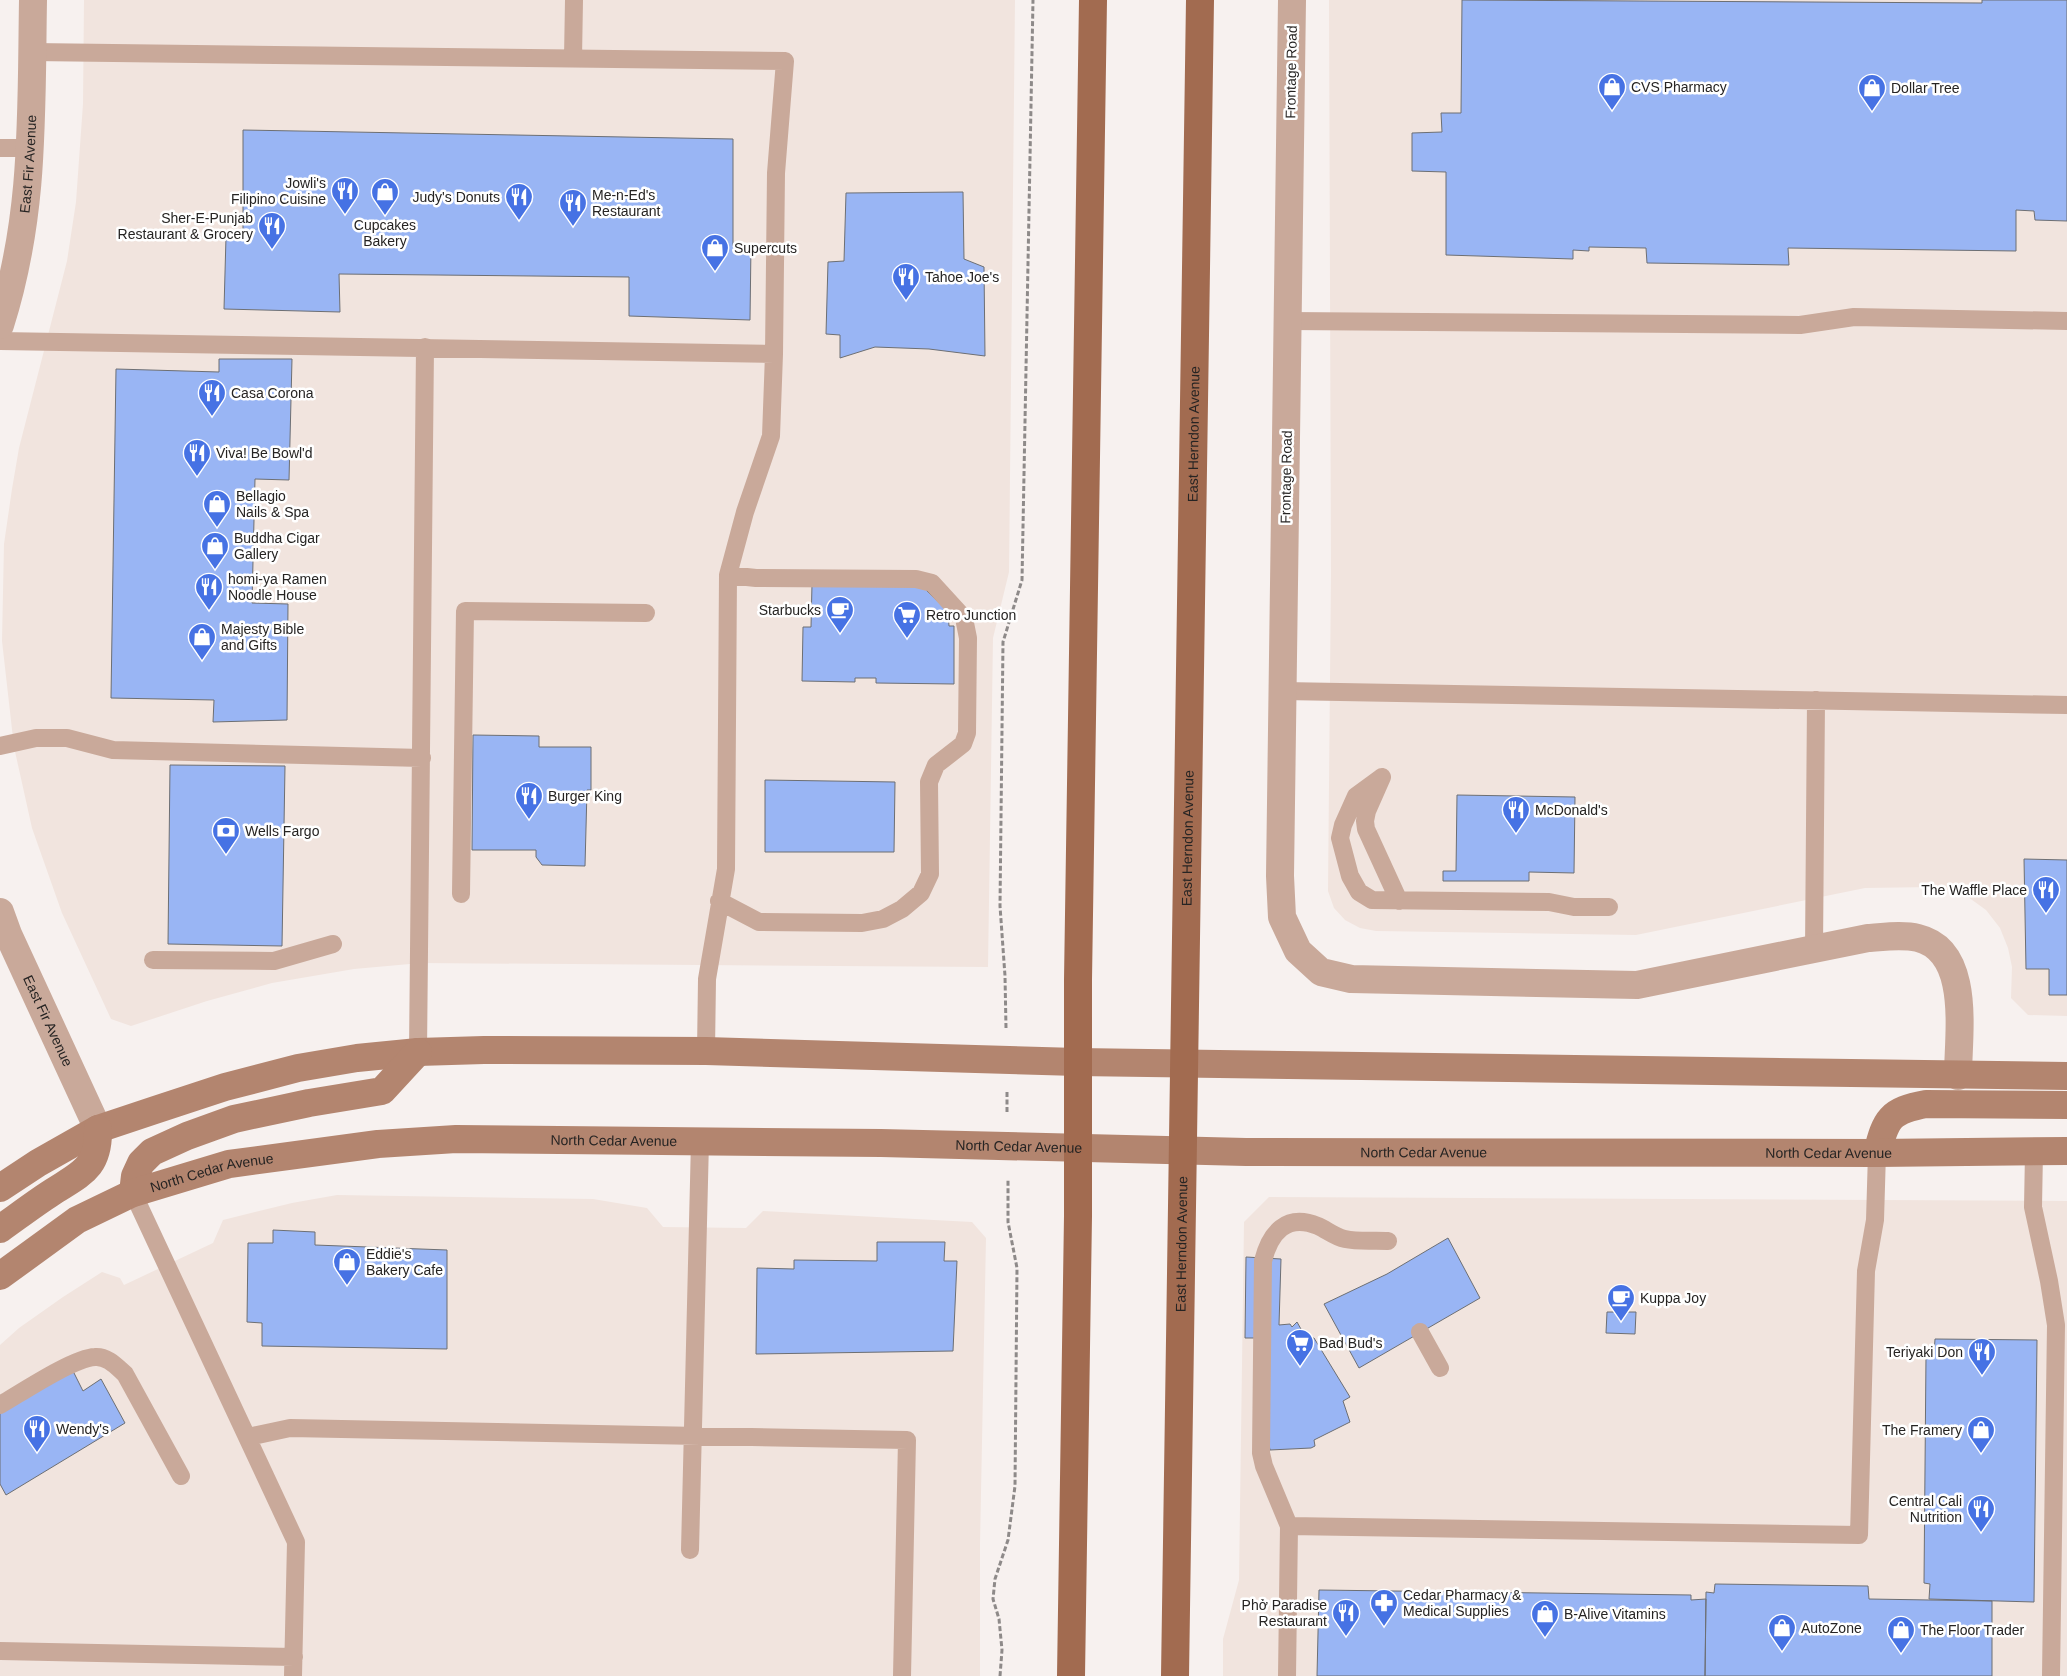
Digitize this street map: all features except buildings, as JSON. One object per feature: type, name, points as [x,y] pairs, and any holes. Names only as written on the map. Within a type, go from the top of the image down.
[{"type":"main road","points":[[1071,1676],[1093,0]]},
{"type":"main road","name":"East Herndon Avenue","points":[[1175,1676],[1200,0]]},
{"type":"main road","points":[[0,1188],[38,1163],[98,1129],[225,1087],[298,1068],[357,1058],[418,1052],[484,1050],[706,1051],[1184,1064],[2067,1076]]},
{"type":"main road","points":[[133,1193],[135,1176],[141,1164],[152,1152],[186,1136],[234,1119],[309,1103],[382,1091],[418,1052]]},
{"type":"main road","points":[[1877,1153],[1885,1124],[1904,1108],[1926,1104],[2067,1105]]},
{"type":"main road","points":[[0,1229],[52,1192],[78,1178],[88,1166],[98,1147],[98,1129]]},
{"type":"main road","name":"North Cedar Avenue","points":[[0,1276],[78,1220],[133,1193],[229,1164],[378,1144],[456,1139],[700,1141],[1182,1150],[1877,1153],[2067,1151]]},
{"type":"street","name":"East Fir Avenue","points":[[0,326],[11,292],[22,240],[31,148],[33,0]]},
{"type":"street","name":"Frontage Road","points":[[1292,0],[1280,876],[1282,916],[1298,951],[1321,972],[1351,980],[1637,986],[1814,950]]},
{"type":"street","name":"East Fir Avenue","points":[[0,912],[12,943],[98,1129]]},
{"type":"street","points":[[1814,950],[1868,938],[1891,936],[1919,938],[1938,948],[1948,960],[1956,977],[1958,993],[1958,1076]]},
{"type":"lane","points":[[573,58],[574,0]]},
{"type":"lane","points":[[32,52],[785,61],[776,173],[771,436],[745,512],[728,575],[726,869],[707,979],[706,1051]]},
{"type":"lane","points":[[0,148],[31,148]]},
{"type":"lane","points":[[1288,321],[1800,325],[1854,317],[2067,321]]},
{"type":"lane","points":[[0,341],[774,354]]},
{"type":"lane","points":[[418,1052],[425,347]]},
{"type":"lane","points":[[719,901],[759,922],[862,922],[883,919],[902,909],[921,893],[930,874],[929,782],[936,765],[962,744],[968,720],[968,638],[964,618],[932,583],[916,580],[756,578],[728,575]]},
{"type":"lane","points":[[461,894],[465,611],[646,613]]},
{"type":"lane","points":[[1282,691],[2067,705]]},
{"type":"lane","points":[[1814,950],[1816,700]]},
{"type":"lane","points":[[0,746],[36,738],[68,738],[113,750],[422,758]]},
{"type":"lane","points":[[1399,901],[1364,821],[1382,777],[1356,796],[1343,825],[1340,838],[1350,876],[1359,892],[1372,900],[1399,901],[1549,902],[1574,907],[1609,907]]},
{"type":"lane","points":[[153,960],[274,961],[332,944]]},
{"type":"lane","points":[[690,1550],[700,1141]]},
{"type":"lane","points":[[2034,1152],[2033,1207],[2049,1281],[2056,1325],[2051,1676]]},
{"type":"lane","points":[[1290,1526],[1859,1535],[1866,1271],[1875,1220],[1877,1153]]},
{"type":"lane","points":[[133,1193],[296,1542],[293,1676]]},
{"type":"lane","points":[[1287,1676],[1290,1526],[1264,1466],[1261,1453],[1263,1261],[1270,1239],[1287,1224],[1299,1222],[1319,1226],[1345,1239],[1388,1240]]},
{"type":"lane","points":[[1420,1332],[1440,1368]]},
{"type":"lane","points":[[0,1405],[77,1362],[95,1356],[111,1361],[125,1374],[181,1476]]},
{"type":"lane","points":[[248,1437],[290,1428],[907,1440],[902,1676]]},
{"type":"lane","points":[[0,1651],[294,1657]]},
{"type":"path","points":[[1000,1676],[1002,1650],[999,1619],[993,1599],[995,1579],[1008,1540],[1015,1486],[1017,1268],[1008,1222],[1005,976],[1000,906],[1003,642],[1022,580],[1033,0]]},
{"type":"shaded area","points":[[84,0],[1015,0],[1009,572],[993,638],[988,967],[421,963],[354,969],[272,983],[207,1001],[131,1026],[111,1019],[62,913],[32,828],[14,747],[2,641],[4,544],[12,489],[19,448],[67,261],[76,202],[83,104]]},
{"type":"shaded area","points":[[1329,0],[2067,0],[2067,1016],[2028,1015],[2011,998],[2012,967],[2008,948],[2000,928],[1986,910],[1968,897],[1949,890],[1933,887],[1865,888],[1636,935],[1376,931],[1360,928],[1345,920],[1334,908],[1328,891],[1331,574]]},
{"type":"shaded area","points":[[337,1195],[593,1199],[647,1208],[663,1227],[746,1228],[763,1211],[972,1222],[986,1238],[980,1544],[980,1676],[0,1676],[0,1345],[19,1328],[102,1272],[120,1278],[124,1285],[213,1243],[223,1220],[292,1203]]},
{"type":"shaded area","points":[[1269,1197],[2067,1201],[2067,1676],[1223,1676],[1223,1639],[1239,1580],[1244,1222]]},
{"type":"place","name":"CVS Pharmacy","points":[[1612,111]]},
{"type":"place","name":"Dollar Tree","points":[[1872,112]]},
{"type":"place","name":"Jowli's Filipino Cuisine","points":[[345,215]]},
{"type":"place","name":"Cupcakes Bakery","points":[[385,216]]},
{"type":"place","name":"Judy's Donuts","points":[[519,221]]},
{"type":"place","name":"Me-n-Ed's Restaurant","points":[[573,227]]},
{"type":"place","name":"Sher-E-Punjab Restaurant & Grocery","points":[[272,250]]},
{"type":"place","name":"Supercuts","points":[[715,272]]},
{"type":"place","name":"Tahoe Joe's","points":[[906,301]]},
{"type":"place","name":"Casa Corona","points":[[212,417]]},
{"type":"place","name":"Viva! Be Bowl'd","points":[[197,477]]},
{"type":"place","name":"Bellagio Nails & Spa","points":[[217,528]]},
{"type":"place","name":"Buddha Cigar Gallery","points":[[215,570]]},
{"type":"place","name":"homi-ya Ramen Noodle House","points":[[209,611]]},
{"type":"place","name":"Starbucks","points":[[840,634]]},
{"type":"place","name":"Retro Junction","points":[[907,639]]},
{"type":"place","name":"Majesty Bible and Gifts","points":[[202,661]]},
{"type":"place","name":"Burger King","points":[[529,820]]},
{"type":"place","name":"McDonald's","points":[[1516,834]]},
{"type":"place","name":"Wells Fargo","points":[[226,855]]},
{"type":"place","name":"The Waffle Place","points":[[2046,914]]},
{"type":"place","name":"Eddie's Bakery Cafe","points":[[347,1286]]},
{"type":"place","name":"Kuppa Joy","points":[[1621,1322]]},
{"type":"place","name":"Bad Bud's","points":[[1300,1367]]},
{"type":"place","name":"Teriyaki Don","points":[[1982,1376]]},
{"type":"place","name":"Wendy's","points":[[37,1453]]},
{"type":"place","name":"The Framery","points":[[1981,1454]]},
{"type":"place","name":"Central Cali Nutrition","points":[[1981,1533]]},
{"type":"place","name":"Cedar Pharmacy & Medical Supplies","points":[[1384,1627]]},
{"type":"place","name":"Phở Paradise Restaurant","points":[[1346,1637]]},
{"type":"place","name":"B-Alive Vitamins","points":[[1545,1638]]},
{"type":"place","name":"AutoZone","points":[[1782,1652]]},
{"type":"place","name":"The Floor Trader","points":[[1901,1654]]}]
